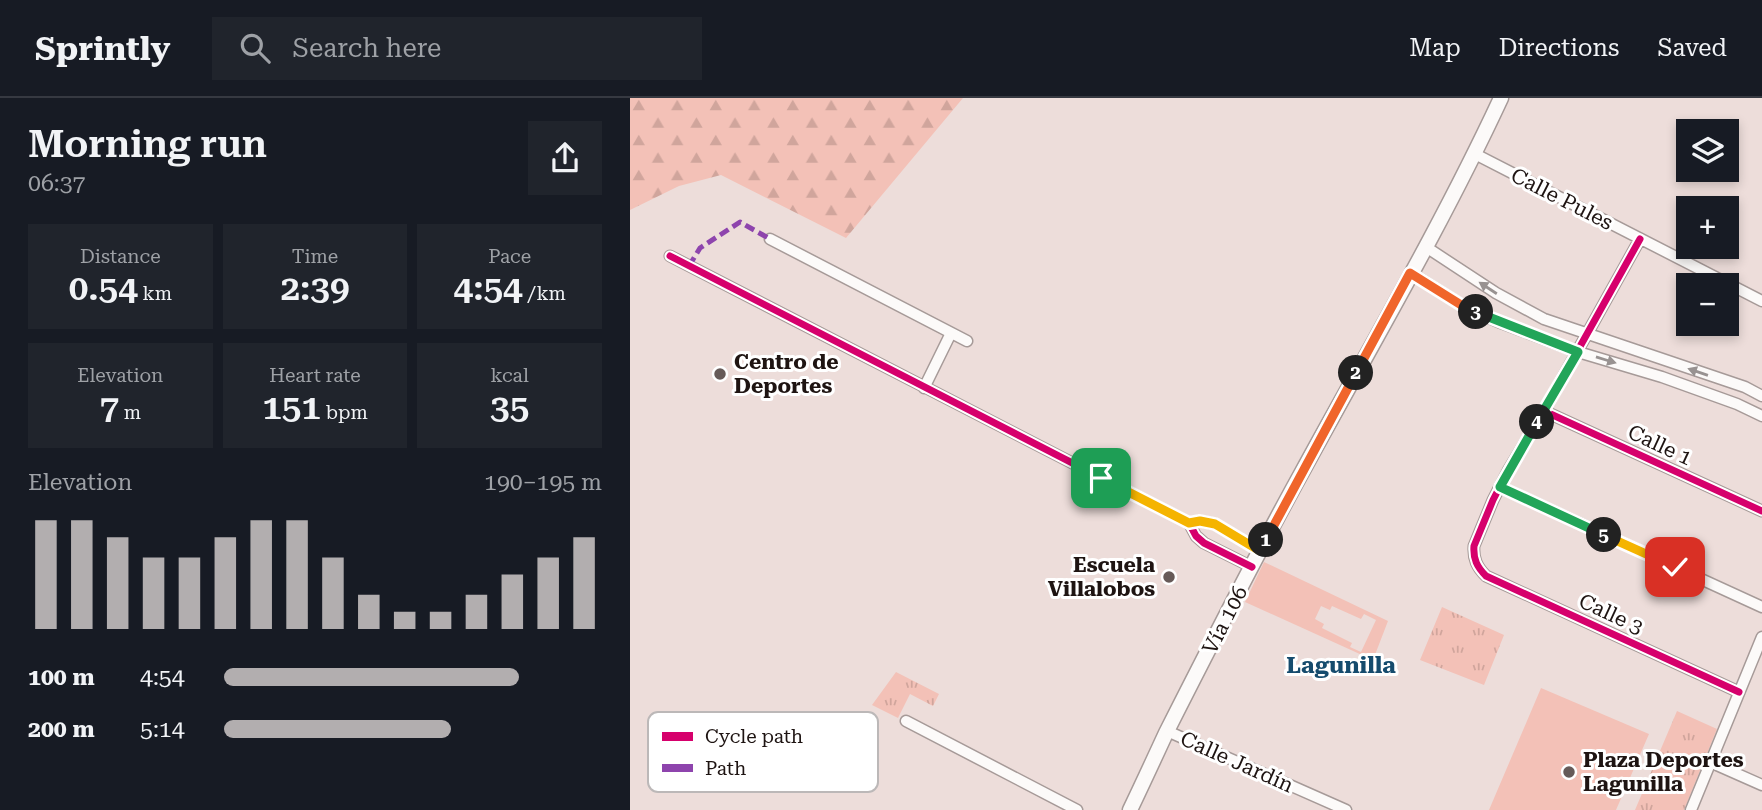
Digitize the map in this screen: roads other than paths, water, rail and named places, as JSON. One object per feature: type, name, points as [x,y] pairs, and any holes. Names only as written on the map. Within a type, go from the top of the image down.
[{"type":"main road","name":"Vía 106","points":[[1130,810],[1260,551],[1426,247],[1501,98]]},
{"type":"street","name":"Calle Pules","points":[[1475,153],[1762,301]]},
{"type":"street","points":[[770,239],[967,341]]},
{"type":"street","points":[[1640,239],[1500,487],[1762,607]]},
{"type":"street","points":[[1426,247],[1496,293],[1544,319],[1745,387],[1762,396]]},
{"type":"street","points":[[670,256],[1189,523],[1196,536],[1204,542],[1252,567]]},
{"type":"street","points":[[1410,273],[1466,308],[1578,352],[1662,377],[1762,416]]},
{"type":"street","points":[[924,388],[951,333]]},
{"type":"street","name":"Calle 1","points":[[1544,411],[1762,511]]},
{"type":"street","name":"Calle 3","points":[[1500,487],[1474,546],[1475,562],[1486,576],[1739,692]]},
{"type":"street","points":[[1189,523],[1200,521],[1215,524],[1260,551]]},
{"type":"street","points":[[1691,810],[1762,637]]},
{"type":"street","points":[[906,721],[1077,810]]},
{"type":"street","name":"Calle Jardín","points":[[1167,732],[1346,810]]},
{"type":"street","points":[[1710,762],[1762,785]]},
{"type":"place","name":"Centro de Deportes","points":[[720,374]]},
{"type":"place","name":"Escuela Villalobos","points":[[1169,577]]},
{"type":"place","name":"Plaza Deportes Lagunilla","points":[[1569,772]]},
{"type":"district","name":"Lagunilla","points":[[1341,665]]}]
